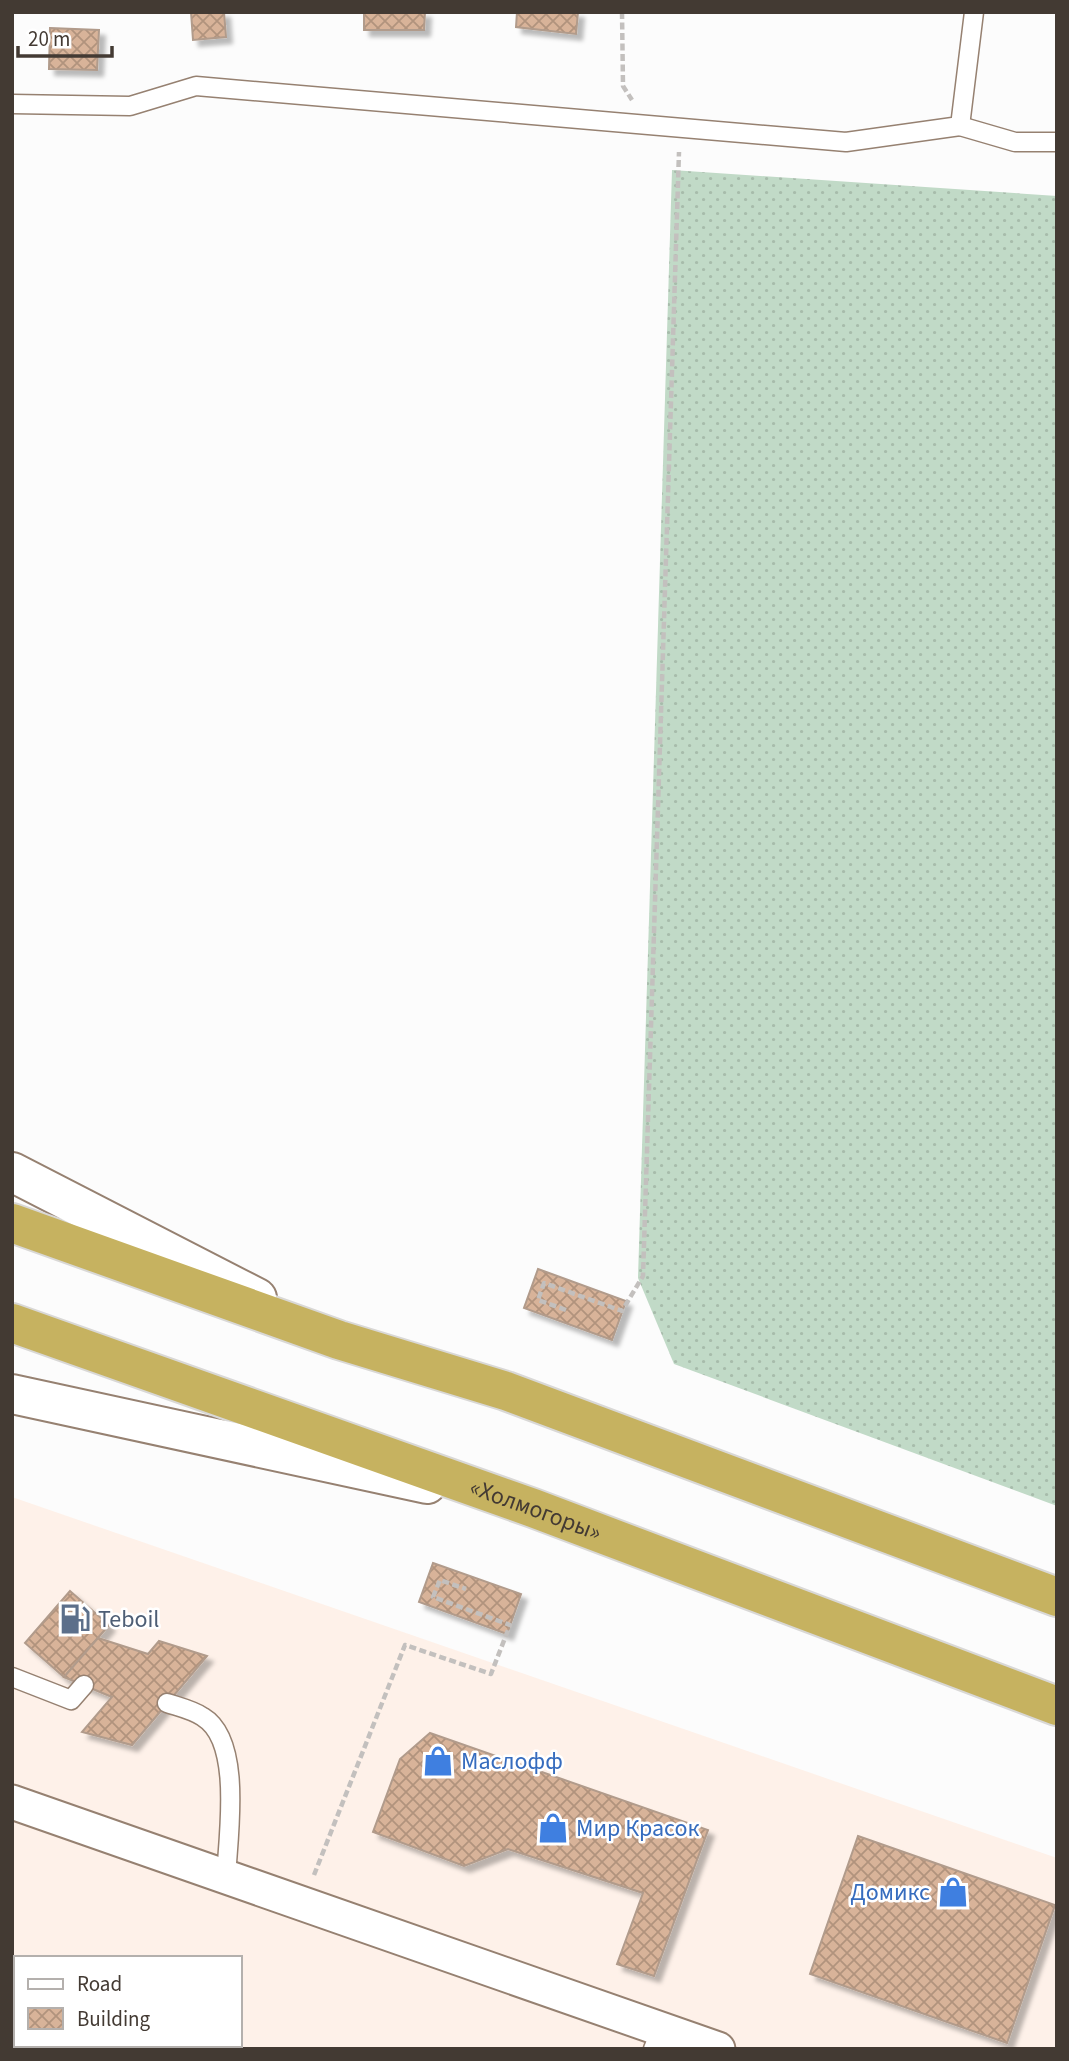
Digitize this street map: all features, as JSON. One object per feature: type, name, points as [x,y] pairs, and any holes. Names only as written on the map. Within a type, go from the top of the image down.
[{"type":"highway","points":[[12,1223],[339,1340],[506,1391],[1057,1597]]},
{"type":"highway","name":"«Холмогоры»","points":[[12,1323],[533,1508],[1057,1706]]},
{"type":"main road","points":[[12,1171],[339,1340]]},
{"type":"main road","points":[[12,1394],[533,1508]]},
{"type":"street","points":[[12,1802],[302,1904],[657,2039],[718,2049]]},
{"type":"lane","points":[[960,126],[974,12]]},
{"type":"lane","points":[[12,104],[130,106],[196,86],[846,142],[960,126],[1015,142],[1057,142]]},
{"type":"lane","points":[[12,1677],[71,1700],[84,1685]]},
{"type":"lane","points":[[167,1703],[205,1717],[224,1744],[232,1790],[226,1877]]},
{"type":"path","points":[[566,1310],[538,1300],[544,1283],[622,1311],[643,1276],[679,146],[637,107],[623,86],[622,12]]},
{"type":"path","points":[[302,1904],[405,1644],[491,1674],[510,1625],[433,1597],[440,1580],[466,1589]]},
{"type":"shaded area","points":[[12,1497],[1057,1858],[1057,2049],[12,2049]]},
{"type":"green space","points":[[672,170],[1057,196],[1057,1506],[674,1364],[638,1278]]},
{"type":"building","points":[[191,12],[224,12],[226,37],[193,40]]},
{"type":"building","points":[[364,12],[425,12],[424,30],[364,30]]},
{"type":"building","points":[[517,12],[578,12],[576,34],[516,27]]},
{"type":"building","points":[[50,28],[99,30],[97,70],[49,69]]},
{"type":"building","points":[[538,1269],[626,1301],[612,1340],[524,1308]]},
{"type":"building","points":[[433,1563],[521,1594],[507,1634],[419,1602]]},
{"type":"building","points":[[70,1591],[109,1625],[64,1677],[25,1643]]},
{"type":"building","points":[[98,1638],[148,1654],[159,1641],[207,1656],[132,1745],[82,1732],[112,1697],[64,1677]]},
{"type":"building","points":[[430,1733],[708,1830],[654,1976],[617,1964],[643,1893],[508,1849],[464,1866],[373,1832],[400,1759]]},
{"type":"building","points":[[858,1836],[1055,1905],[1007,2043],[810,1974]]},
{"type":"place","name":"Teboil","points":[[75,1619]]},
{"type":"place","name":"Маслофф","points":[[438,1761]]},
{"type":"place","name":"Мир Красок","points":[[553,1828]]},
{"type":"place","name":"Домикс","points":[[953,1892]]}]
